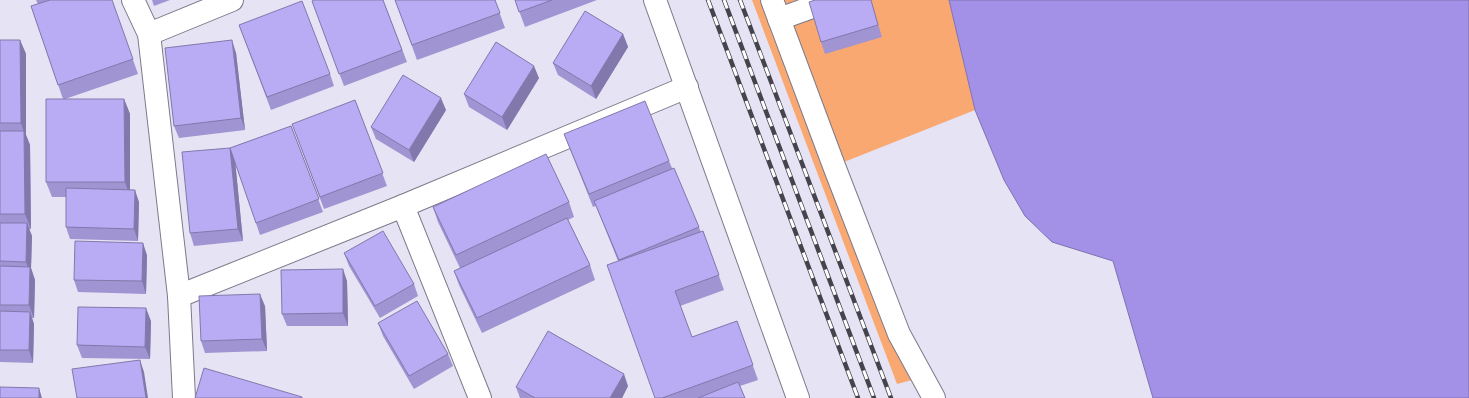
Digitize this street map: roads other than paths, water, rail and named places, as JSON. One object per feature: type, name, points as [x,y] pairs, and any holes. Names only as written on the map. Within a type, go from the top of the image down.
[{"type":"street","points":[[133,0],[149,34],[178,296],[184,398]]},
{"type":"street","points":[[149,34],[232,0]]},
{"type":"street","points":[[656,0],[798,398]]},
{"type":"street","points":[[832,0],[776,9],[834,166],[899,334],[934,398]]},
{"type":"street","points":[[178,296],[403,206],[687,87]]},
{"type":"street","points":[[403,206],[480,398]]},
{"type":"railway","points":[[708,0],[858,398]]},
{"type":"railway","points":[[724,0],[874,398]]},
{"type":"railway","points":[[740,0],[891,398]]}]
